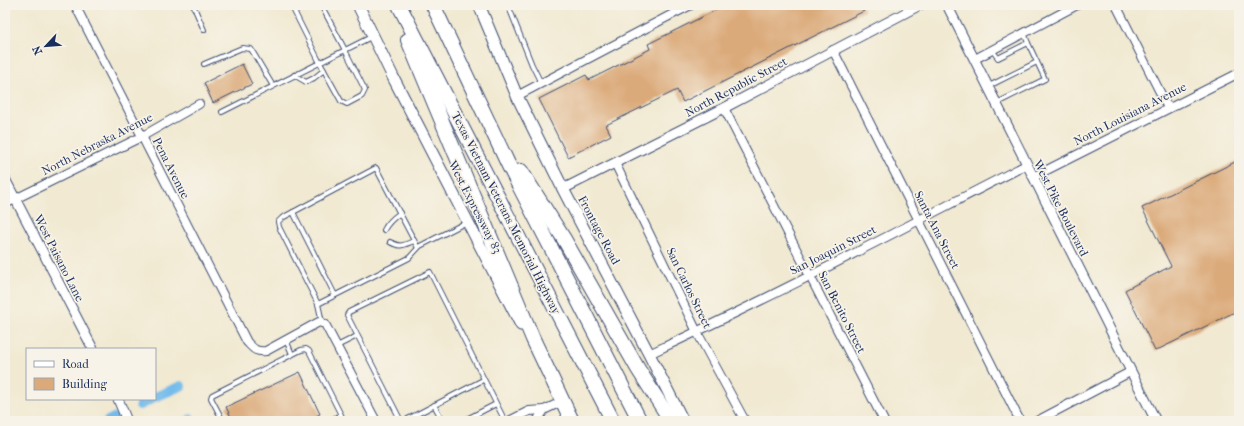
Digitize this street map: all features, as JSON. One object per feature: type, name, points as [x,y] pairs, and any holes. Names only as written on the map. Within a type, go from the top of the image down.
[{"type":"highway","points":[[393,5],[533,339],[571,421]]},
{"type":"highway","name":"Texas Vietnam Veterans Memorial Highway","points":[[400,5],[612,421]]},
{"type":"highway","name":"Texas Vietnam Veterans Memorial Highway","points":[[433,5],[509,166],[640,421]]},
{"type":"highway","points":[[482,108],[564,239],[638,369],[671,421]]},
{"type":"main road","name":"West Expressway 83","points":[[358,5],[571,421]]},
{"type":"main road","name":"Frontage Road","points":[[479,5],[517,96],[563,189],[683,421]]},
{"type":"street","name":"Pena Avenue","points":[[75,5],[247,342],[255,350],[266,351],[286,340]]},
{"type":"street","points":[[517,96],[691,5]]},
{"type":"street","name":"North Republic Street","points":[[563,189],[724,108],[920,5]]},
{"type":"street","name":"West Pike Boulevard","points":[[946,5],[975,59],[996,104],[1156,421]]},
{"type":"street","points":[[975,59],[1077,5]]},
{"type":"street","points":[[1116,5],[1168,108]]},
{"type":"street","name":"Santa Ana Street","points":[[834,50],[1020,421]]},
{"type":"street","name":"North Louisiana Avenue","points":[[1033,178],[1239,73]]},
{"type":"street","name":"North Nebraska Avenue","points":[[5,204],[142,137],[199,104]]},
{"type":"street","name":"San Benito Street","points":[[724,108],[884,421]]},
{"type":"street","name":"San Carlos Street","points":[[615,163],[697,332],[745,421]]},
{"type":"street","name":"San Joaquin Street","points":[[649,354],[697,332],[1026,164]]},
{"type":"street","name":"West Paisano Lane","points":[[5,179],[92,348]]},
{"type":"street","points":[[286,340],[320,322],[325,324],[376,421]]},
{"type":"street","points":[[1037,421],[1130,372]]},
{"type":"street","points":[[118,400],[127,421]]},
{"type":"street","points":[[509,421],[529,411],[544,410],[561,402]]},
{"type":"street","points":[[537,421],[544,410]]},
{"type":"lane","points":[[193,5],[204,30]]},
{"type":"lane","points":[[292,5],[292,8],[320,63],[341,101],[347,104],[362,96],[365,90],[321,5]]},
{"type":"lane","points":[[508,5],[532,65],[541,83]]},
{"type":"lane","points":[[996,104],[1045,79],[1024,33]]},
{"type":"lane","points":[[222,112],[373,36]]},
{"type":"lane","points":[[992,50],[998,58],[1028,43]]},
{"type":"lane","points":[[204,64],[242,48],[251,49],[273,86]]},
{"type":"lane","points":[[988,86],[1037,62]]},
{"type":"lane","points":[[294,76],[306,82],[324,70]]},
{"type":"lane","points":[[322,323],[318,304],[279,227],[278,222],[282,218],[376,168],[418,248]]},
{"type":"lane","points":[[293,212],[335,295]]},
{"type":"lane","points":[[384,230],[391,220],[400,214]]},
{"type":"lane","points":[[318,304],[409,258],[420,246],[468,222]]},
{"type":"lane","points":[[390,242],[397,246],[402,246],[414,241]]},
{"type":"lane","points":[[401,421],[347,315],[349,312],[430,272],[483,380],[505,421]]},
{"type":"lane","points":[[337,346],[357,336]]},
{"type":"lane","points":[[286,340],[292,354]]},
{"type":"lane","points":[[223,421],[211,398],[212,395],[306,348],[309,351],[344,421]]},
{"type":"lane","points":[[404,421],[483,380]]},
{"type":"lane","points":[[463,421],[496,404]]},
{"type":"lane","points":[[434,405],[443,421]]},
{"type":"lane","points":[[329,421],[341,415]]},
{"type":"building","points":[[726,5],[862,5],[864,11],[683,102],[677,90],[606,125],[611,135],[568,157],[539,99],[586,75],[589,80],[650,49],[648,44]]},
{"type":"building","points":[[242,64],[252,84],[213,103],[204,83]]},
{"type":"building","points":[[1239,160],[1239,310],[1155,351],[1125,290],[1171,266],[1142,208]]},
{"type":"building","points":[[300,372],[320,414],[305,421],[233,421],[226,407]]},
{"type":"waterway","points":[[156,397],[181,386]]},
{"type":"waterway","points":[[140,405],[149,400]]},
{"type":"waterway","points":[[108,421],[114,418]]}]
